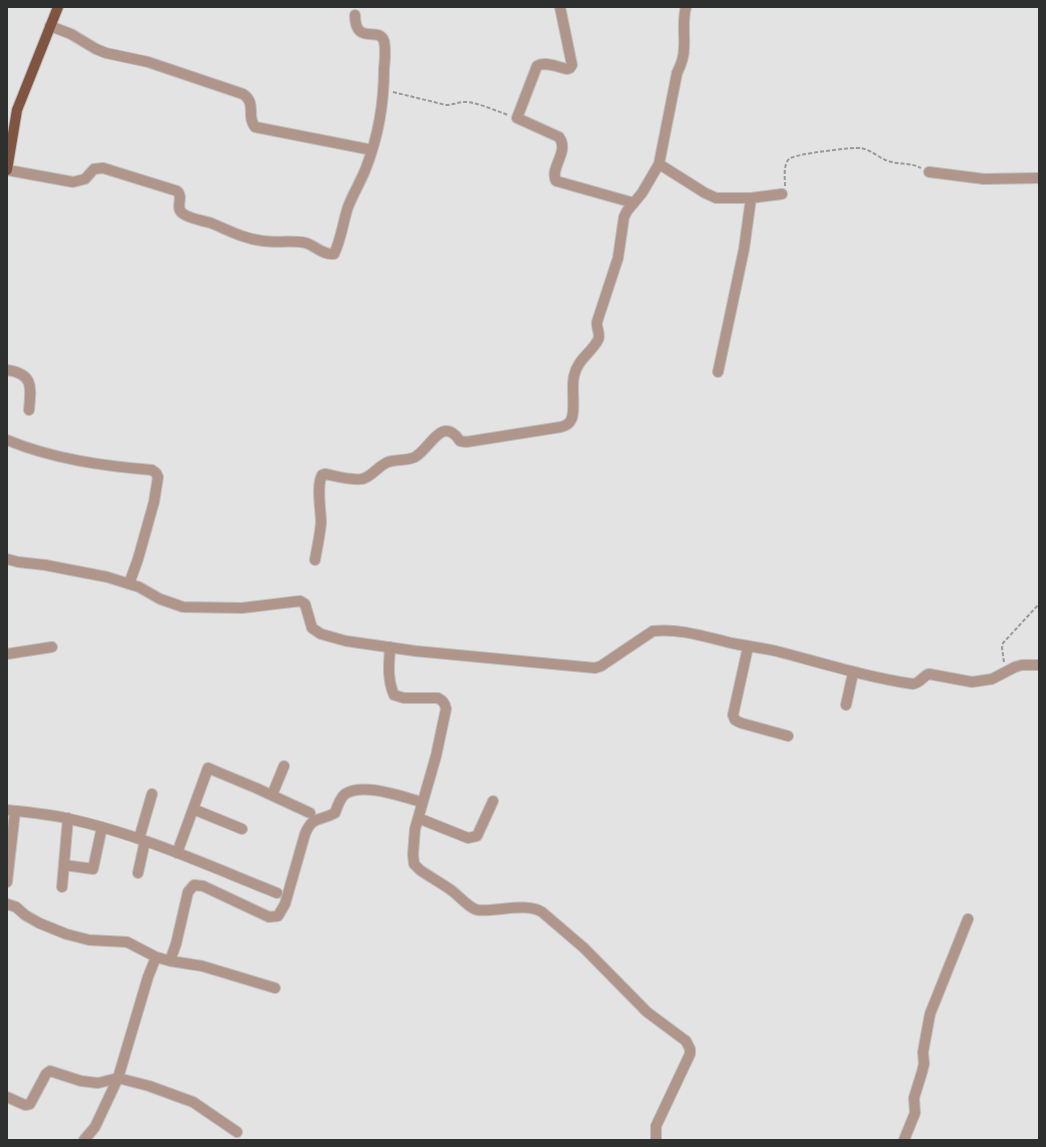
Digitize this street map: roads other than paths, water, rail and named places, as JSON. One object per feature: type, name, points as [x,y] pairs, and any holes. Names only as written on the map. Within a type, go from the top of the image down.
[{"type":"main road","points":[[7,170],[17,110],[58,7]]},
{"type":"street","points":[[560,7],[572,65],[567,69],[545,64],[540,64],[537,66],[517,118],[559,136],[563,146],[555,173],[554,178],[556,181],[634,203]]},
{"type":"street","points":[[315,560],[321,522],[320,484],[322,475],[325,474],[357,479],[364,478],[386,463],[416,456],[435,436],[442,432],[453,433],[460,441],[466,442],[561,427],[566,425],[571,420],[573,412],[572,382],[574,373],[584,356],[598,340],[598,331],[596,327],[597,322],[618,258],[624,217],[659,164],[677,73],[684,49],[684,14],[686,7]]},
{"type":"street","points":[[7,170],[73,182],[85,179],[94,169],[103,168],[177,191],[180,193],[181,198],[179,206],[180,212],[185,215],[250,239],[307,244],[328,254],[334,254],[349,205],[366,168],[372,150],[384,90],[384,40],[380,36],[363,33],[358,29],[355,24],[355,15]]},
{"type":"street","points":[[50,26],[71,34],[96,49],[106,53],[148,62],[243,94],[250,102],[251,123],[255,127],[372,150]]},
{"type":"street","points":[[659,164],[716,198],[751,198],[782,194]]},
{"type":"street","points":[[929,172],[984,179],[1039,178]]},
{"type":"street","points":[[718,372],[744,249],[751,198]]},
{"type":"street","points":[[7,370],[21,374],[30,382],[29,410]]},
{"type":"street","points":[[7,440],[25,448],[59,458],[117,467],[152,470],[156,472],[158,477],[154,502],[138,559],[129,584]]},
{"type":"street","points":[[7,558],[18,562],[46,565],[107,577],[139,587],[160,599],[183,607],[242,608],[300,601],[305,604],[312,628],[321,634],[346,641],[415,651],[595,668],[601,666],[653,631],[664,630],[678,631],[774,651],[853,673],[913,684],[917,683],[929,674],[972,682],[992,679],[1022,665],[1039,665]]},
{"type":"street","points":[[748,646],[733,716],[735,720],[741,723],[788,736]]},
{"type":"street","points":[[7,654],[52,647]]},
{"type":"street","points":[[390,647],[388,674],[389,685],[394,695],[404,698],[438,698],[445,704],[446,709],[436,756],[415,829],[413,854],[414,864],[420,870],[475,909],[538,909],[584,948],[647,1012],[686,1041],[690,1049],[690,1054],[656,1126],[656,1140]]},
{"type":"street","points":[[846,705],[853,673]]},
{"type":"street","points":[[272,795],[284,766]]},
{"type":"street","points":[[177,853],[208,768],[310,813]]},
{"type":"street","points":[[170,961],[176,944],[188,892],[194,885],[203,886],[269,917],[278,916],[285,904],[309,824],[315,820],[325,818],[335,813],[344,795],[355,790],[369,789],[422,802]]},
{"type":"street","points":[[138,873],[142,840],[152,794]]},
{"type":"street","points":[[418,818],[468,838],[477,836],[493,801]]},
{"type":"street","points":[[193,809],[242,829]]},
{"type":"street","points":[[7,882],[11,810],[68,818],[102,827],[177,853],[276,893]]},
{"type":"street","points":[[62,887],[68,818]]},
{"type":"street","points":[[64,865],[93,869],[102,827]]},
{"type":"street","points":[[7,904],[16,907],[38,923],[66,934],[89,940],[127,942],[156,957],[170,961],[202,966],[275,988]]},
{"type":"street","points":[[904,1140],[915,1114],[914,1098],[924,1064],[923,1052],[930,1014],[968,919]]},
{"type":"street","points":[[84,1140],[95,1127],[118,1078],[148,977],[156,957]]},
{"type":"street","points":[[7,1097],[25,1105],[30,1104],[46,1074],[50,1071],[81,1081],[98,1083],[118,1078],[149,1086],[193,1102],[236,1132]]}]
